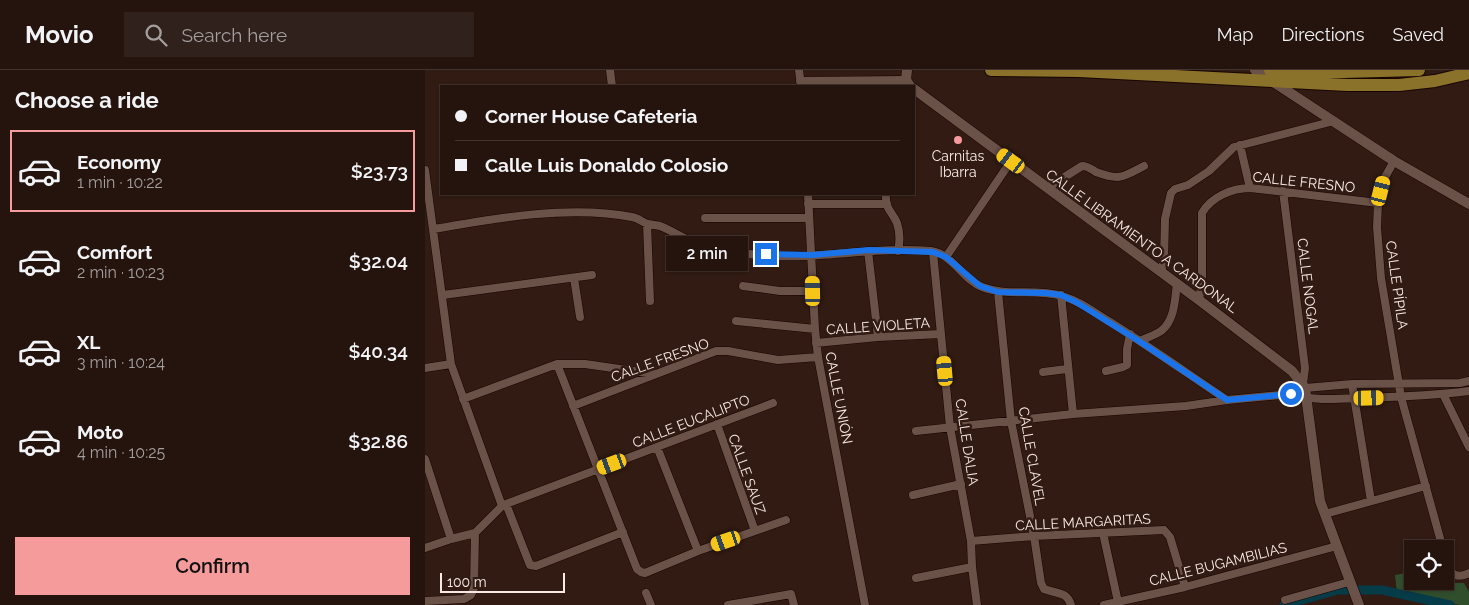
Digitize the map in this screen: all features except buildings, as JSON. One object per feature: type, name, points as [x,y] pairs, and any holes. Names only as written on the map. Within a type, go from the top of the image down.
[{"type":"main road","points":[[991,70],[1271,75],[1344,71],[1418,70]]},
{"type":"main road","points":[[1271,75],[1347,85],[1435,81],[1469,73]]},
{"type":"street","points":[[610,70],[612,85]]},
{"type":"street","points":[[799,70],[801,83],[908,79]]},
{"type":"street","points":[[1255,70],[1271,75],[1334,121],[1394,161],[1469,204]]},
{"type":"street","name":"CALLE LIBRAMIENTO A CARDONAL","points":[[915,90],[1177,283],[1292,371],[1304,386]]},
{"type":"street","points":[[1161,271],[1164,261],[1165,219],[1171,193],[1209,172],[1227,153],[1240,145],[1334,121]]},
{"type":"street","points":[[1240,145],[1250,188]]},
{"type":"street","points":[[946,257],[1011,161]]},
{"type":"street","name":"CALLE PÍPILA","points":[[1394,161],[1384,179],[1378,203],[1377,227],[1381,278],[1401,397],[1441,540]]},
{"type":"street","points":[[1047,188],[1082,166],[1087,166],[1108,176],[1123,177],[1144,166]]},
{"type":"street","points":[[425,170],[451,364],[504,505],[530,565],[536,566],[623,532]]},
{"type":"street","name":"CALLE FRESNO","points":[[1199,300],[1203,213],[1206,206],[1237,188],[1283,191],[1378,203]]},
{"type":"street","name":"CALLE NOGAL","points":[[1283,191],[1305,368],[1304,386]]},
{"type":"street","name":"CALLE UNIÓN","points":[[808,195],[818,358],[865,605]]},
{"type":"street","points":[[886,195],[889,211],[896,221],[899,230],[898,251]]},
{"type":"street","points":[[808,204],[887,204]]},
{"type":"street","points":[[434,229],[475,222],[570,212],[612,214],[635,218],[647,224],[660,226],[690,241],[750,254],[812,255],[869,250],[933,252],[946,257],[980,286],[998,292],[1061,295],[1076,302],[1130,334],[1227,400]]},
{"type":"street","points":[[705,218],[809,218]]},
{"type":"street","points":[[647,224],[650,301]]},
{"type":"street","points":[[869,250],[878,336]]},
{"type":"street","name":"CALLE DALIA","points":[[933,252],[950,426],[971,541],[977,605]]},
{"type":"street","points":[[443,295],[591,275]]},
{"type":"street","points":[[574,278],[579,317]]},
{"type":"street","points":[[1139,341],[1161,331],[1170,320],[1174,310],[1177,283]]},
{"type":"street","points":[[743,286],[780,291],[813,291]]},
{"type":"street","name":"CALLE CLAVEL","points":[[998,292],[1011,421],[1034,536],[1041,583],[1045,590],[1059,592],[1066,596],[1071,605]]},
{"type":"street","points":[[1061,295],[1073,414]]},
{"type":"street","points":[[736,321],[815,329]]},
{"type":"street","name":"CALLE VIOLETA","points":[[816,343],[878,336],[941,334]]},
{"type":"street","points":[[1106,371],[1127,365],[1127,349],[1130,334]]},
{"type":"street","name":"CALLE FRESNO","points":[[573,406],[716,352],[728,351],[778,360],[818,358]]},
{"type":"street","points":[[425,368],[451,364]]},
{"type":"street","points":[[463,400],[557,364],[585,364],[656,374]]},
{"type":"street","points":[[557,364],[597,470],[637,569],[641,572],[645,573],[698,551],[787,520]]},
{"type":"street","points":[[1043,372],[1067,369]]},
{"type":"street","points":[[1291,394],[1304,386],[1400,385],[1469,381]]},
{"type":"street","points":[[1352,384],[1371,502]]},
{"type":"street","points":[[1304,386],[1321,501],[1359,605]]},
{"type":"street","points":[[916,431],[950,426],[1073,414],[1186,406],[1291,394],[1307,399],[1401,397],[1469,391]]},
{"type":"street","points":[[1443,394],[1469,447]]},
{"type":"street","name":"CALLE EUCALIPTO","points":[[504,505],[773,404]]},
{"type":"street","name":"CALLE SAUZ","points":[[717,424],[755,531]]},
{"type":"street","points":[[657,448],[698,551]]},
{"type":"street","points":[[425,459],[451,539]]},
{"type":"street","points":[[913,495],[961,484]]},
{"type":"street","points":[[1325,514],[1426,486]]},
{"type":"street","points":[[425,548],[475,533],[504,505]]},
{"type":"street","name":"CALLE MARGARITAS","points":[[971,541],[1164,530],[1168,533],[1185,587]]},
{"type":"street","points":[[425,601],[444,602],[464,599],[471,595],[474,588],[475,533]]},
{"type":"street","points":[[1103,533],[1118,602]]},
{"type":"street","name":"CALLE BUGAMBILIAS","points":[[1104,605],[1185,587],[1337,546]]},
{"type":"street","points":[[915,578],[972,567]]},
{"type":"street","points":[[1454,574],[1463,576],[1469,573]]},
{"type":"street","points":[[1285,600],[1351,585]]},
{"type":"street","points":[[646,593],[651,605]]},
{"type":"street","points":[[727,605],[791,594],[794,605]]},
{"type":"green space","points":[[1404,573],[1404,590],[1454,590],[1454,582],[1464,583],[1469,592],[1469,605],[1397,593],[1395,575]]},
{"type":"waterway","points":[[1284,605],[1338,590],[1382,590],[1450,605]]},
{"type":"place","name":"Carnitas Ibarra","points":[[958,140]]},
{"type":"route","points":[[766,254],[812,255],[869,250],[933,252],[946,257],[980,286],[998,292],[1061,295],[1076,302],[1139,341],[1227,400],[1291,394]]}]
